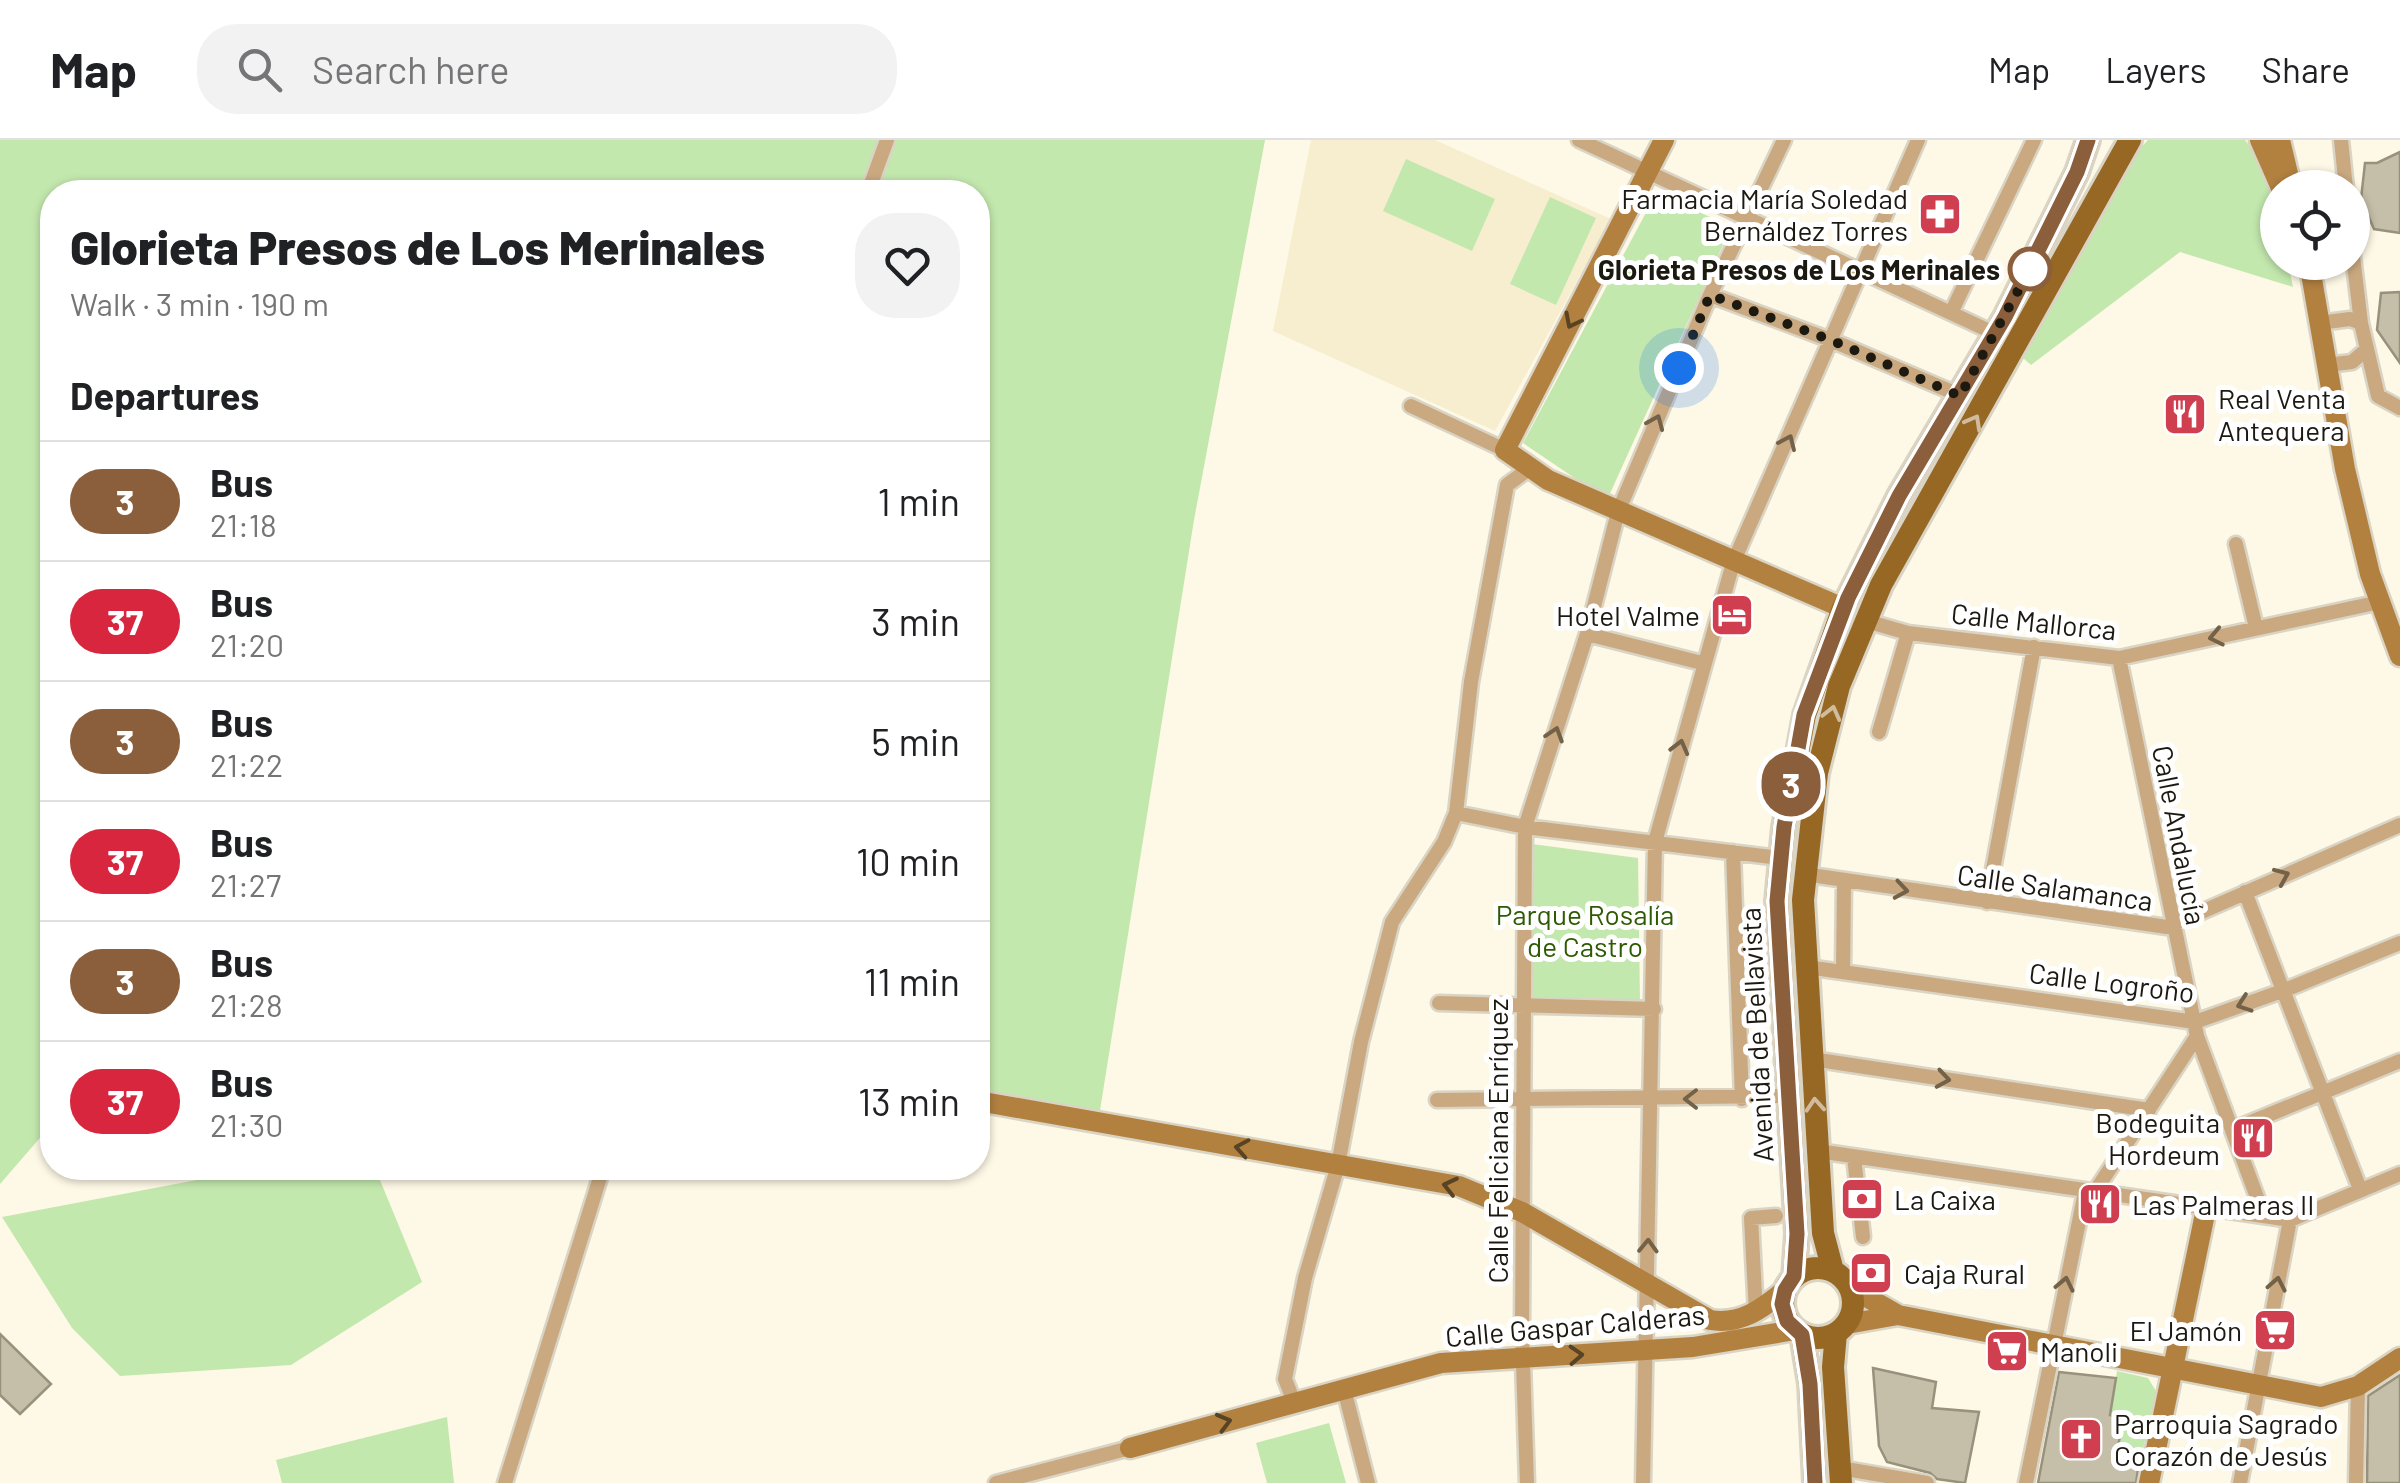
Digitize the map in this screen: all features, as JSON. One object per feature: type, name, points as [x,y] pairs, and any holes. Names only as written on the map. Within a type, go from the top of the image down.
[{"type":"main road","name":"Avenida de Bellavista","points":[[1789,1283],[1797,1234],[1777,901],[1780,858],[1804,715],[1843,608],[1899,496],[1996,334],[2077,172],[2088,140]]},
{"type":"main road","name":"Avenida de Bellavista","points":[[1841,1279],[1823,1233],[1804,874],[1818,773],[1839,686],[1881,585],[2130,140]]},
{"type":"main road","points":[[1814,1483],[1810,1384],[1798,1332],[1784,1314],[1789,1283],[1810,1268],[1841,1279],[1854,1304],[1842,1329],[1833,1367],[1840,1476]]},
{"type":"main road","points":[[1798,1332],[1821,1339],[1842,1329]]},
{"type":"street","points":[[872,180],[887,140]]},
{"type":"street","points":[[1579,140],[1996,334]]},
{"type":"street","points":[[1505,450],[1664,140]]},
{"type":"street","name":"Calle Feliciana Enríquez","points":[[1527,1483],[1522,1358],[1525,826],[1587,634],[1618,512],[1710,295],[1784,140]]},
{"type":"street","points":[[1643,1483],[1655,842],[1733,563],[1918,140]]},
{"type":"street","points":[[1951,314],[2034,140]]},
{"type":"street","points":[[2260,140],[2273,170]]},
{"type":"street","points":[[2280,140],[2288,170]]},
{"type":"street","points":[[2341,140],[2344,170]]},
{"type":"street","points":[[2312,280],[2345,469],[2380,602],[2400,656]]},
{"type":"street","points":[[2356,280],[2361,323],[2378,396],[2400,408]]},
{"type":"street","points":[[1710,295],[1833,341],[1960,396]]},
{"type":"street","points":[[2320,323],[2350,319],[2361,323]]},
{"type":"street","points":[[2327,365],[2352,362],[2367,349]]},
{"type":"street","points":[[1410,406],[1505,450],[1548,480],[1843,608]]},
{"type":"street","points":[[1294,1402],[1285,1379],[1305,1278],[1338,1165],[1361,1042],[1392,922],[1444,842],[1456,814],[1471,682],[1507,486],[1530,468]]},
{"type":"street","points":[[2236,544],[2256,628]]},
{"type":"street","name":"Calle Mallorca","points":[[1866,621],[1908,633],[2119,658],[2380,602]]},
{"type":"street","points":[[1878,732],[1908,633]]},
{"type":"street","points":[[1587,634],[1702,663]]},
{"type":"street","points":[[1987,902],[2034,648]]},
{"type":"street","name":"Calle Andalucía","points":[[2119,658],[2196,1029],[2264,1216]]},
{"type":"street","points":[[1456,814],[1780,858]]},
{"type":"street","name":"Calle Salamanca","points":[[1804,874],[2167,927],[2400,826]]},
{"type":"street","points":[[1733,852],[1742,1099]]},
{"type":"street","points":[[1843,972],[1844,881]]},
{"type":"street","points":[[2245,892],[2360,1189]]},
{"type":"street","name":"Calle Logroño","points":[[1806,967],[2196,1029],[2400,943]]},
{"type":"street","points":[[1439,1003],[1654,1009]]},
{"type":"street","points":[[2026,1483],[2052,1346],[2089,1193],[2149,1110],[2196,1029]]},
{"type":"street","points":[[1812,1059],[2149,1110]]},
{"type":"street","points":[[2234,1129],[2400,1061]]},
{"type":"street","points":[[1437,1100],[1789,1096]]},
{"type":"street","points":[[990,1103],[1459,1186],[1522,1212],[1710,1320],[1732,1321],[1756,1313],[1789,1283]]},
{"type":"street","points":[[1818,1151],[2290,1220],[2400,1174]]},
{"type":"street","points":[[1854,1156],[1863,1237]]},
{"type":"street","points":[[505,1483],[599,1180]]},
{"type":"street","points":[[2149,1483],[2206,1208]]},
{"type":"street","points":[[1756,1313],[1751,1218],[1776,1216]]},
{"type":"street","points":[[2240,1483],[2290,1220]]},
{"type":"street","points":[[1841,1279],[1898,1315],[2320,1397],[2358,1386],[2400,1358]]},
{"type":"street","points":[[1657,1296],[1716,1328],[1648,1348],[1653,1300],[1657,1296]]},
{"type":"street","points":[[1842,1329],[1898,1315]]},
{"type":"street","name":"Calle Gaspar Calderas","points":[[1130,1448],[1440,1362],[1648,1348],[1798,1332]]},
{"type":"street","points":[[2356,1483],[2358,1386]]},
{"type":"street","points":[[1344,1389],[1368,1483]]},
{"type":"street","points":[[996,1483],[1044,1477],[1130,1448]]},
{"type":"street","points":[[1840,1476],[1926,1483]]},
{"type":"shaded area","points":[[1311,140],[1435,140],[1611,219],[1495,431],[1273,331]]},
{"type":"green space","points":[[0,140],[1265,140],[1194,520],[1098,1123],[990,1103],[990,180],[40,180],[40,1138],[0,1184]]},
{"type":"green space","points":[[2148,140],[2245,140],[2263,170],[2260,277],[2180,252],[2031,365],[2023,358],[2125,164]]},
{"type":"green space","points":[[1406,159],[1495,199],[1472,251],[1383,211]]},
{"type":"green space","points":[[1657,192],[1731,227],[1607,500],[1523,443]]},
{"type":"green space","points":[[1550,197],[1596,218],[1556,305],[1510,284]]},
{"type":"green space","points":[[2270,280],[2292,280],[2293,287]]},
{"type":"green space","name":"Parque Rosalía de Castro","points":[[1532,844],[1638,858],[1640,1002],[1529,1003]]},
{"type":"green space","points":[[197,1180],[380,1180],[422,1282],[291,1365],[120,1376],[72,1328],[2,1217]]},
{"type":"green space","points":[[2117,1371],[2148,1378],[2156,1391],[2140,1463],[2115,1459],[2124,1419],[2110,1415]]},
{"type":"green space","points":[[447,1417],[454,1483],[282,1483],[276,1460]]},
{"type":"green space","points":[[1329,1423],[1346,1483],[1267,1483],[1256,1443]]},
{"type":"building","points":[[2400,152],[2400,233],[2374,229],[2370,220],[2370,170],[2364,170],[2365,163],[2377,163]]},
{"type":"building","points":[[2400,292],[2400,363],[2377,330],[2381,293]]},
{"type":"building","points":[[0,1334],[51,1384],[20,1414],[0,1395]]},
{"type":"building","points":[[1873,1368],[1936,1382],[1932,1408],[1979,1412],[1965,1483],[1937,1479],[1930,1473],[1887,1462],[1879,1446]]},
{"type":"building","name":"Parroquia Sagrado Corazón de Jesús","points":[[2059,1372],[2116,1378],[2110,1415],[2124,1419],[2115,1459],[2139,1463],[2136,1483],[2038,1483]]},
{"type":"building","points":[[2400,1375],[2400,1483],[2367,1483],[2368,1396]]},
{"type":"bus line","name":"3","points":[[1815,1483],[1810,1384],[1802,1335],[1787,1321],[1782,1304],[1794,1276],[1797,1234],[1777,901],[1796,754],[1804,715],[1843,608],[1899,496],[2005,317],[2077,172],[2088,140]]},
{"type":"place","name":"Farmacia María Soledad Bernáldez Torres","points":[[1940,214]]},
{"type":"place","name":"Glorieta Presos de Los Merinales","points":[[2030,269]]},
{"type":"place","name":"Real Venta Antequera","points":[[2185,414]]},
{"type":"place","name":"Hotel Valme","points":[[1732,615]]},
{"type":"place","name":"Bodeguita Hordeum","points":[[2253,1138]]},
{"type":"place","name":"La Caixa","points":[[1862,1199]]},
{"type":"place","name":"Las Palmeras II","points":[[2100,1204]]},
{"type":"place","name":"Caja Rural","points":[[1871,1273]]},
{"type":"place","name":"El Jamón","points":[[2275,1330]]},
{"type":"place","name":"Manoli","points":[[2007,1351]]},
{"type":"place","name":"Parroquia Sagrado Corazón de Jesús","points":[[2081,1439]]},
{"type":"route","points":[[1679,368],[1710,295],[1833,341],[1960,396],[2030,269]]}]
